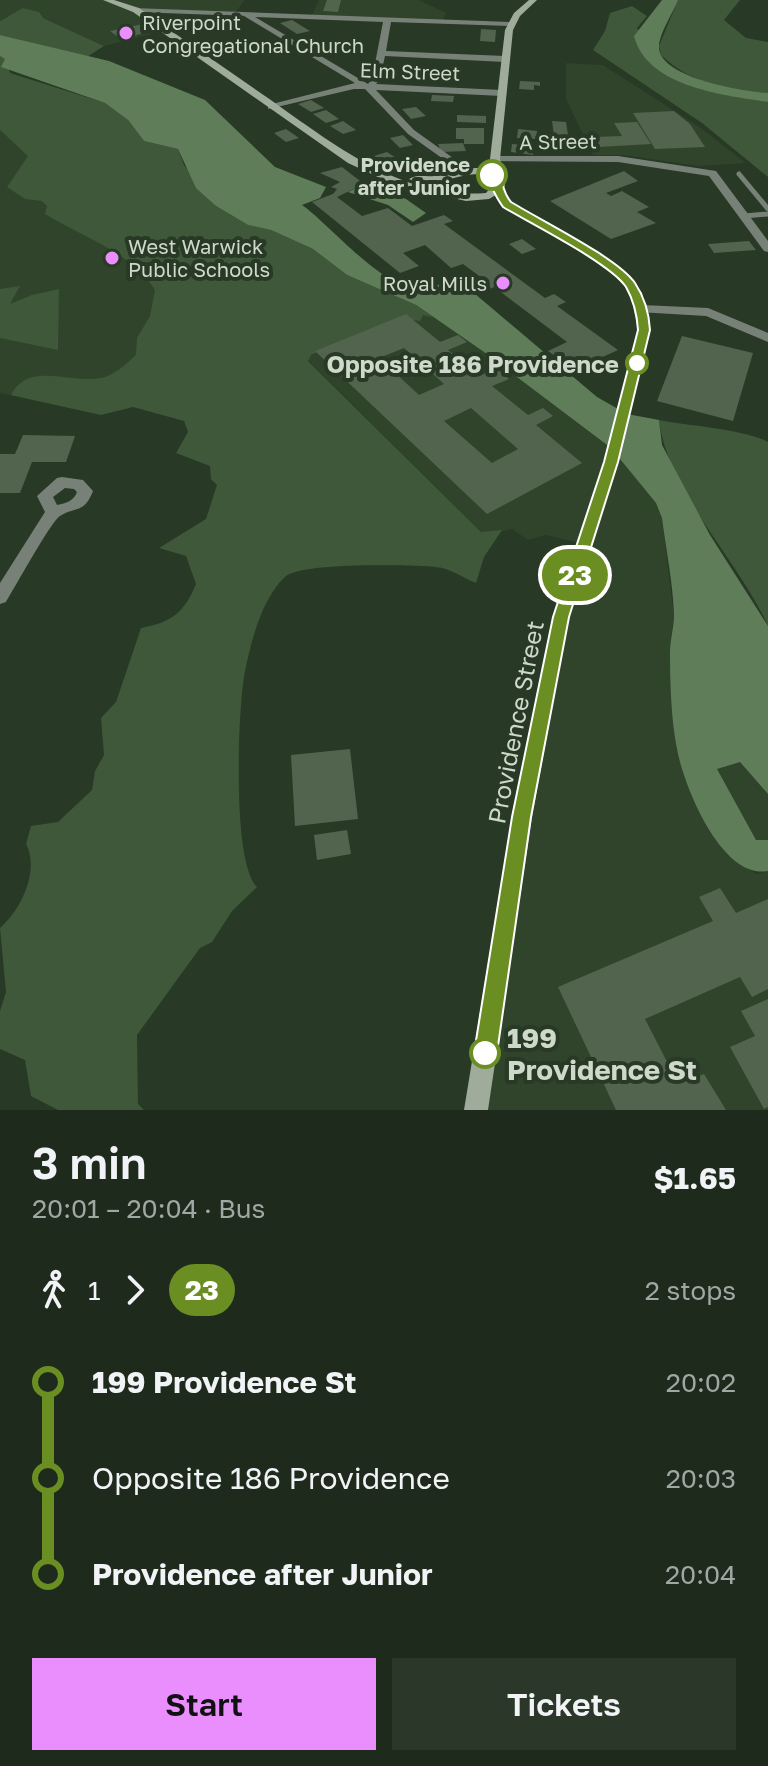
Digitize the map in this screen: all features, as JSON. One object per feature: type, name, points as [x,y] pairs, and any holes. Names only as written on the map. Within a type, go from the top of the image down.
[{"type":"main road","points":[[107,0],[119,1],[136,10],[329,148],[399,183],[507,204],[609,267],[629,283],[642,309]]},
{"type":"main road","points":[[474,198],[489,196],[498,186],[495,159],[505,59],[513,20],[533,0]]},
{"type":"main road","points":[[385,176],[405,180],[445,176],[495,159]]},
{"type":"main road","points":[[467,170],[489,174],[507,204]]},
{"type":"main road","points":[[445,176],[442,186],[451,194]]},
{"type":"main road","name":"Providence Street","points":[[476,1110],[522,817],[561,617],[611,462],[641,352],[642,309]]},
{"type":"street","points":[[136,10],[513,20]]},
{"type":"street","points":[[246,15],[369,88],[439,156],[467,170]]},
{"type":"street","points":[[369,88],[376,79],[388,19]]},
{"type":"street","points":[[382,53],[505,59]]},
{"type":"street","name":"Elm Street","points":[[271,107],[354,86],[502,93]]},
{"type":"street","points":[[439,156],[445,176]]},
{"type":"street","name":"A Street","points":[[495,159],[622,159],[712,173],[768,249]]},
{"type":"street","points":[[642,309],[708,312],[767,336]]},
{"type":"street","points":[[0,597],[53,512]]},
{"type":"lane","points":[[739,174],[768,212],[744,216]]},
{"type":"shaded area","points":[[0,0],[245,0],[234,14],[140,11],[164,31],[104,46],[43,18],[8,16],[0,21]]},
{"type":"shaded area","points":[[319,0],[419,0],[446,13],[443,21],[311,17]]},
{"type":"shaded area","points":[[662,0],[678,0],[659,46],[662,57],[672,67],[704,81],[768,93],[768,102],[689,86],[654,67],[642,53],[634,36]]},
{"type":"shaded area","points":[[678,0],[740,0],[724,20],[746,38],[768,42],[768,93],[711,84],[684,72],[661,55],[659,46]]},
{"type":"shaded area","points":[[632,6],[647,16],[637,28],[678,81],[701,89],[768,102],[768,177],[702,123],[593,50],[605,31],[610,13]]},
{"type":"shaded area","points":[[23,8],[39,12],[43,18],[104,46],[87,57],[0,35],[0,21]]},
{"type":"shaded area","points":[[0,35],[109,61],[205,100],[275,167],[326,187],[320,198],[302,205],[378,271],[411,288],[426,289],[455,277],[597,397],[627,414],[659,420],[662,445],[710,535],[768,626],[768,794],[740,762],[717,769],[756,840],[768,840],[768,871],[751,870],[735,861],[721,846],[708,828],[688,785],[677,749],[672,713],[670,652],[674,615],[662,518],[656,503],[611,448],[416,305],[347,275],[313,249],[271,230],[248,225],[216,206],[196,188],[178,149],[144,141],[128,120],[105,103],[1,67],[5,59],[0,56]]},
{"type":"shaded area","points":[[0,56],[5,58],[10,73],[105,103],[128,120],[144,141],[178,149],[184,165],[216,206],[248,225],[271,230],[313,249],[347,275],[416,305],[434,318],[423,315],[420,321],[408,320],[380,326],[311,355],[308,361],[481,532],[502,530],[484,557],[476,583],[436,567],[333,567],[295,572],[285,577],[269,597],[250,651],[240,722],[240,820],[249,873],[257,887],[232,911],[212,942],[200,948],[137,1035],[138,1104],[144,1110],[58,1110],[31,1096],[25,1060],[0,1049],[0,1011],[6,992],[0,928],[15,911],[26,889],[31,866],[26,844],[31,826],[58,822],[92,790],[95,771],[104,755],[101,718],[116,702],[141,628],[176,615],[196,584],[186,556],[159,548],[206,519],[217,485],[211,479],[210,466],[176,453],[188,432],[184,421],[133,407],[101,415],[11,395],[19,384],[29,378],[93,379],[118,370],[136,355],[137,338],[150,316],[155,290],[145,276],[119,255],[45,214],[47,206],[42,201],[25,199],[7,187],[28,156],[0,130]]},
{"type":"shaded area","points":[[566,63],[603,65],[698,126],[746,163],[698,166],[624,155],[593,155],[566,99]]},
{"type":"shaded area","name":"West Warwick Public Schools","points":[[0,64],[288,289],[101,415],[0,393]]},
{"type":"shaded area","points":[[365,184],[406,199],[426,213],[413,222],[388,205],[348,192]]},
{"type":"shaded area","points":[[20,286],[10,304],[59,289],[58,350],[0,338],[0,289]]},
{"type":"shaded area","points":[[423,315],[434,318],[484,352],[611,448],[656,503],[662,518],[674,616],[670,650],[677,749],[689,785],[755,874],[768,871],[768,1110],[478,1110],[525,805],[583,544],[546,535],[528,540],[512,529],[488,534],[481,532],[308,360],[311,355],[390,323]]},
{"type":"shaded area","points":[[659,420],[731,431],[768,442],[768,626],[675,473]]},
{"type":"shaded area","points":[[740,762],[768,794],[768,840],[756,840],[721,781],[717,768]]},
{"type":"building","points":[[327,0],[341,0],[338,12],[323,11]]},
{"type":"building","points":[[184,15],[207,20],[220,28],[209,31],[198,24],[172,22]]},
{"type":"building","points":[[292,20],[310,31],[297,34],[280,23]]},
{"type":"building","name":"Riverpoint Congregational Church","points":[[143,24],[152,30],[122,40],[110,31]]},
{"type":"building","points":[[481,29],[496,30],[495,42],[480,41]]},
{"type":"building","points":[[520,81],[540,82],[540,86],[534,85],[534,90],[519,89]]},
{"type":"building","points":[[432,95],[454,96],[453,102],[431,101]]},
{"type":"building","points":[[311,100],[324,108],[311,112],[298,104]]},
{"type":"building","points":[[416,107],[426,116],[411,119],[402,109]]},
{"type":"building","points":[[326,110],[339,119],[326,123],[313,114]]},
{"type":"building","points":[[674,111],[690,124],[705,147],[655,149],[633,113]]},
{"type":"building","points":[[457,115],[486,116],[486,123],[457,122]]},
{"type":"building","points":[[343,121],[356,130],[343,134],[330,126]]},
{"type":"building","points":[[552,121],[566,122],[568,135],[554,135]]},
{"type":"building","points":[[637,122],[651,144],[599,147],[594,137],[622,136],[614,123]]},
{"type":"building","points":[[456,128],[484,128],[484,144],[464,144],[464,139],[456,139]]},
{"type":"building","points":[[286,129],[299,138],[286,142],[274,133]]},
{"type":"building","points":[[518,129],[537,131],[536,139],[517,138]]},
{"type":"building","points":[[403,135],[413,145],[400,148],[390,138]]},
{"type":"building","points":[[523,142],[533,142],[533,147],[525,147],[525,151],[533,151],[533,155],[511,152],[512,144],[523,145]]},
{"type":"building","points":[[463,143],[466,151],[441,152],[438,144]]},
{"type":"building","points":[[582,143],[587,149],[563,151],[558,145]]},
{"type":"building","points":[[387,152],[401,161],[388,166],[374,156]]},
{"type":"building","name":"Royal Mills","points":[[342,167],[364,184],[337,197],[362,216],[388,208],[412,226],[444,215],[453,221],[444,224],[545,298],[554,294],[566,302],[557,306],[618,350],[574,370],[548,351],[567,342],[494,287],[485,291],[477,285],[486,281],[463,264],[451,268],[425,245],[403,253],[419,266],[400,273],[312,202],[333,194],[337,189],[331,187],[340,182],[320,173]]},
{"type":"building","points":[[624,171],[638,181],[606,193],[611,196],[622,191],[649,207],[637,212],[656,223],[611,239],[550,201]]},
{"type":"building","points":[[522,239],[536,249],[522,254],[509,244]]},
{"type":"building","points":[[749,241],[756,250],[714,253],[708,244]]},
{"type":"building","points":[[406,314],[440,342],[458,335],[467,342],[448,350],[480,376],[496,368],[509,379],[492,386],[528,415],[543,408],[553,416],[536,425],[582,463],[487,514],[315,351]],"holes":[[[404,348],[444,384],[419,395],[379,358]],[[471,408],[518,449],[492,463],[444,421]]]},
{"type":"building","points":[[682,336],[753,353],[733,421],[657,401]]},
{"type":"building","points":[[23,435],[75,436],[66,462],[32,462],[20,493],[0,493],[0,454],[15,454]]},
{"type":"building","points":[[350,749],[358,819],[295,826],[291,755]]},
{"type":"building","points":[[347,830],[351,854],[317,860],[314,835]]},
{"type":"building","points":[[720,888],[736,913],[768,899],[768,989],[752,997],[740,977],[645,1019],[678,1083],[704,1074],[726,1110],[616,1110],[558,987],[713,921],[699,897]]},
{"type":"building","points":[[768,999],[768,1107],[764,1109],[730,1047],[755,1036],[741,1011]]},
{"type":"bus line","name":"23","points":[[485,1053],[522,817],[561,617],[611,462],[644,341],[642,309],[629,283],[609,267],[507,204],[499,194],[499,182],[492,175]]},
{"type":"place","name":"Riverpoint Congregational Church","points":[[126,33]]},
{"type":"place","name":"Providence after Junior","points":[[492,175]]},
{"type":"place","name":"West Warwick Public Schools","points":[[112,258]]},
{"type":"place","name":"Royal Mills","points":[[503,283]]},
{"type":"place","name":"Opposite 186 Providence","points":[[637,363]]},
{"type":"place","name":"199 Providence St","points":[[485,1053]]}]
